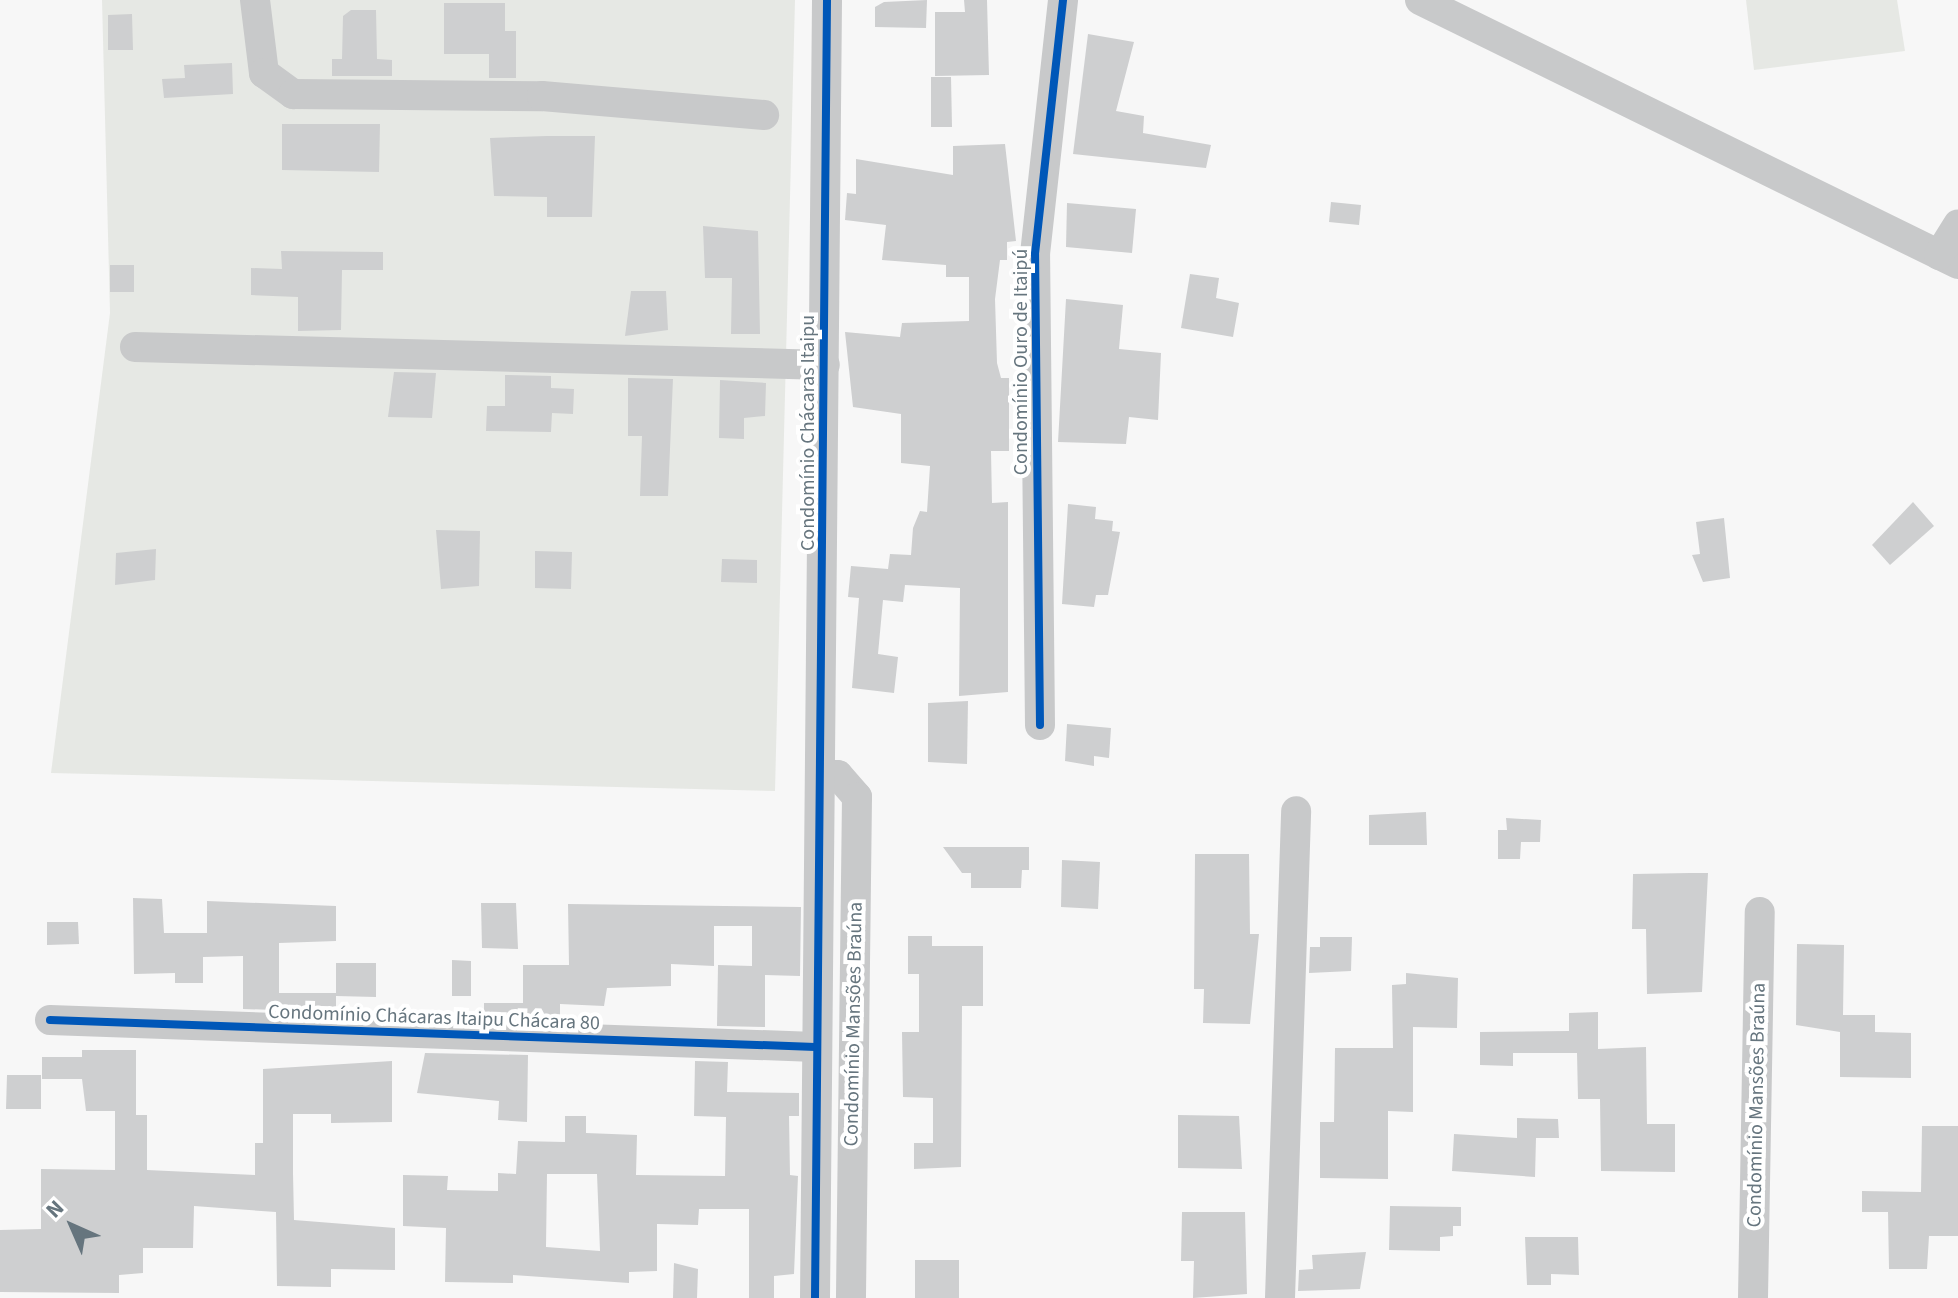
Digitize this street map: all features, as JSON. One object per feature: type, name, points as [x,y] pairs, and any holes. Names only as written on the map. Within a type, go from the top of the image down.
[{"type":"street","points":[[255,0],[264,73],[293,94],[542,96],[764,115]]},
{"type":"street","name":"Condomínio Chácaras Itaipu","points":[[815,1298],[827,0]]},
{"type":"street","name":"Condomínio Ouro de Itaipú","points":[[1040,725],[1035,254],[1063,0]]},
{"type":"street","points":[[1420,0],[1949,260],[1958,224]]},
{"type":"street","points":[[135,347],[825,365]]},
{"type":"street","name":"Condomínio Mansões Braúna","points":[[822,774],[838,775],[857,797],[851,1298]]},
{"type":"street","points":[[1280,1298],[1296,811]]},
{"type":"street","name":"Condomínio Mansões Braúna","points":[[1753,1298],[1760,912]]},
{"type":"street","name":"Condomínio Chácaras Itaipu Chácara 80","points":[[50,1020],[816,1047]]},
{"type":"shaded area","points":[[102,0],[795,0],[775,791],[51,773],[110,313]]},
{"type":"shaded area","points":[[1746,0],[1897,0],[1905,51],[1754,70]]},
{"type":"building","points":[[927,0],[926,28],[875,27],[875,7],[884,2]]},
{"type":"building","points":[[964,0],[987,0],[989,75],[935,76],[935,12],[965,12]]},
{"type":"building","points":[[444,3],[505,3],[505,31],[516,31],[516,78],[489,78],[489,54],[444,54]]},
{"type":"building","points":[[351,10],[376,10],[377,59],[392,60],[392,76],[332,76],[332,59],[342,59],[343,16]]},
{"type":"building","points":[[132,14],[133,50],[108,50],[108,15]]},
{"type":"building","points":[[1088,34],[1134,42],[1116,111],[1144,116],[1143,133],[1211,145],[1206,168],[1073,154]]},
{"type":"building","points":[[232,63],[233,94],[164,98],[162,79],[185,78],[184,65]]},
{"type":"building","points":[[931,77],[951,77],[952,127],[931,127]]},
{"type":"building","points":[[282,124],[380,124],[379,172],[282,170]]},
{"type":"building","points":[[595,136],[592,217],[547,217],[547,197],[494,196],[490,138]]},
{"type":"building","points":[[1005,144],[1016,241],[1007,242],[1007,260],[1000,260],[995,299],[997,363],[1001,378],[1009,378],[1009,451],[991,451],[992,503],[1008,502],[1008,692],[959,696],[960,588],[905,585],[903,602],[883,600],[878,654],[898,657],[894,693],[852,688],[859,598],[848,597],[851,566],[888,569],[890,554],[911,555],[913,528],[920,511],[927,512],[930,466],[901,463],[901,414],[853,407],[845,332],[900,337],[902,323],[969,321],[969,277],[946,277],[946,265],[882,260],[886,225],[845,220],[847,193],[856,194],[856,159],[953,175],[953,146]]},
{"type":"building","points":[[1331,202],[1361,205],[1359,225],[1329,222]]},
{"type":"building","points":[[1067,203],[1136,209],[1132,253],[1066,247]]},
{"type":"building","points":[[703,226],[758,231],[760,334],[731,334],[732,278],[705,278]]},
{"type":"building","points":[[281,251],[383,252],[383,270],[342,270],[341,330],[298,331],[298,297],[251,295],[251,268],[282,269]]},
{"type":"building","points":[[110,265],[134,265],[134,292],[110,292]]},
{"type":"building","points":[[1190,274],[1219,278],[1216,298],[1239,303],[1233,337],[1181,328]]},
{"type":"building","points":[[631,291],[666,291],[668,330],[625,336]]},
{"type":"building","points":[[1066,299],[1123,305],[1119,349],[1161,353],[1158,420],[1129,417],[1126,444],[1058,442]]},
{"type":"building","points":[[394,372],[436,373],[432,418],[388,417]]},
{"type":"building","points":[[505,375],[551,376],[551,388],[574,389],[573,414],[552,413],[551,432],[486,431],[487,406],[505,406]]},
{"type":"building","points":[[628,378],[673,379],[668,496],[640,496],[642,436],[628,436]]},
{"type":"building","points":[[720,380],[766,383],[765,416],[744,418],[744,439],[719,438]]},
{"type":"building","points":[[1913,502],[1934,526],[1890,565],[1872,545]]},
{"type":"building","points":[[1068,504],[1096,507],[1095,519],[1113,521],[1112,531],[1120,532],[1108,595],[1096,595],[1094,607],[1062,604]]},
{"type":"building","points":[[1724,518],[1730,578],[1703,582],[1692,555],[1700,554],[1696,522]]},
{"type":"building","points":[[436,530],[480,531],[479,586],[441,589]]},
{"type":"building","points":[[156,549],[155,580],[115,585],[116,553]]},
{"type":"building","points":[[535,551],[572,552],[571,589],[535,588]]},
{"type":"building","points":[[722,559],[757,560],[757,583],[721,582]]},
{"type":"building","points":[[968,701],[967,764],[928,762],[928,703]]},
{"type":"building","points":[[1067,724],[1111,728],[1109,758],[1094,756],[1094,766],[1065,761]]},
{"type":"building","points":[[1426,812],[1427,845],[1369,845],[1369,815]]},
{"type":"building","points":[[1506,818],[1541,820],[1540,842],[1521,842],[1520,859],[1498,859],[1498,830],[1507,830]]},
{"type":"building","points":[[943,847],[1029,847],[1029,870],[1022,870],[1021,888],[971,888],[971,873],[962,873]]},
{"type":"building","points":[[1195,854],[1249,854],[1250,934],[1259,934],[1250,1024],[1203,1023],[1204,989],[1194,989]]},
{"type":"building","points":[[1062,860],[1100,862],[1098,909],[1061,907]]},
{"type":"building","points":[[1708,873],[1702,992],[1647,994],[1646,929],[1632,929],[1633,874]]},
{"type":"building","points":[[133,898],[162,899],[164,933],[207,933],[207,901],[336,906],[336,941],[279,943],[279,993],[336,993],[336,963],[376,963],[376,997],[336,996],[336,1012],[243,1009],[243,956],[203,957],[203,983],[175,983],[175,973],[134,974]]},
{"type":"building","points":[[481,903],[516,903],[518,949],[482,948]]},
{"type":"building","points":[[568,904],[801,907],[800,976],[765,975],[765,1027],[717,1026],[718,965],[752,966],[752,926],[714,926],[714,966],[671,964],[671,986],[607,988],[604,1006],[560,1004],[560,1020],[484,1017],[484,1003],[523,1003],[523,965],[569,965]]},
{"type":"building","points":[[47,922],[78,922],[79,944],[47,945]]},
{"type":"building","points":[[908,936],[932,936],[932,946],[983,946],[983,1006],[962,1006],[961,1167],[914,1169],[914,1143],[933,1143],[933,1098],[903,1097],[902,1032],[919,1032],[919,974],[908,974]]},
{"type":"building","points":[[1320,937],[1352,937],[1351,971],[1309,973],[1310,947],[1320,947]]},
{"type":"building","points":[[1797,944],[1844,945],[1843,1015],[1875,1015],[1875,1032],[1911,1033],[1911,1078],[1840,1077],[1840,1032],[1796,1025]]},
{"type":"building","points":[[452,960],[471,961],[471,996],[452,996]]},
{"type":"building","points":[[1406,973],[1458,978],[1457,1028],[1413,1027],[1413,1112],[1388,1111],[1388,1179],[1320,1178],[1320,1122],[1334,1122],[1335,1048],[1393,1048],[1392,985],[1406,984]]},
{"type":"building","points":[[1598,1012],[1598,1049],[1646,1047],[1647,1124],[1675,1124],[1675,1172],[1601,1171],[1600,1099],[1578,1099],[1577,1053],[1513,1053],[1513,1066],[1480,1065],[1480,1032],[1569,1031],[1569,1013]]},
{"type":"building","points":[[82,1050],[136,1050],[136,1115],[147,1115],[147,1170],[255,1175],[255,1143],[263,1143],[263,1069],[392,1061],[392,1122],[331,1123],[331,1114],[293,1114],[293,1173],[294,1220],[395,1228],[395,1270],[331,1269],[331,1287],[277,1286],[276,1212],[194,1206],[193,1248],[143,1248],[143,1273],[119,1275],[119,1293],[0,1292],[0,1230],[41,1229],[41,1169],[115,1170],[115,1111],[86,1111],[82,1079],[42,1079],[42,1057],[82,1057]]},
{"type":"building","points":[[425,1053],[528,1055],[527,1122],[498,1120],[499,1101],[417,1093]]},
{"type":"building","points":[[695,1061],[728,1062],[727,1092],[799,1093],[799,1116],[789,1116],[790,1175],[798,1176],[794,1274],[774,1276],[774,1298],[749,1298],[749,1209],[699,1209],[698,1225],[657,1224],[657,1271],[629,1272],[629,1283],[513,1275],[513,1283],[445,1282],[446,1228],[403,1226],[403,1175],[448,1176],[447,1190],[498,1191],[498,1173],[516,1174],[518,1141],[565,1142],[565,1116],[586,1116],[586,1133],[637,1135],[636,1175],[725,1176],[726,1117],[694,1116]],"holes":[[[547,1174],[597,1174],[600,1251],[546,1247]]]},
{"type":"building","points":[[7,1075],[41,1075],[41,1109],[6,1109]]},
{"type":"building","points":[[1178,1115],[1239,1116],[1242,1169],[1178,1168]]},
{"type":"building","points":[[1517,1118],[1558,1119],[1559,1138],[1536,1138],[1535,1177],[1452,1171],[1454,1134],[1517,1138]]},
{"type":"building","points":[[1922,1126],[1958,1126],[1958,1236],[1929,1236],[1927,1269],[1889,1269],[1888,1212],[1862,1212],[1862,1191],[1921,1192]]},
{"type":"building","points":[[1390,1206],[1461,1207],[1461,1226],[1453,1226],[1453,1236],[1440,1237],[1440,1251],[1389,1250]]},
{"type":"building","points":[[1182,1212],[1245,1212],[1247,1294],[1193,1298],[1194,1261],[1181,1261]]},
{"type":"building","points":[[1525,1237],[1578,1237],[1579,1275],[1551,1274],[1551,1285],[1527,1285]]},
{"type":"building","points":[[1366,1252],[1360,1289],[1298,1291],[1299,1270],[1313,1269],[1312,1255]]},
{"type":"building","points":[[915,1260],[959,1260],[959,1298],[915,1298]]},
{"type":"building","points":[[674,1263],[698,1269],[697,1298],[673,1298]]},
{"type":"cycle path","points":[[815,1298],[827,0]]},
{"type":"cycle path","points":[[1040,725],[1035,254],[1063,0]]},
{"type":"cycle path","points":[[50,1020],[816,1047]]}]
